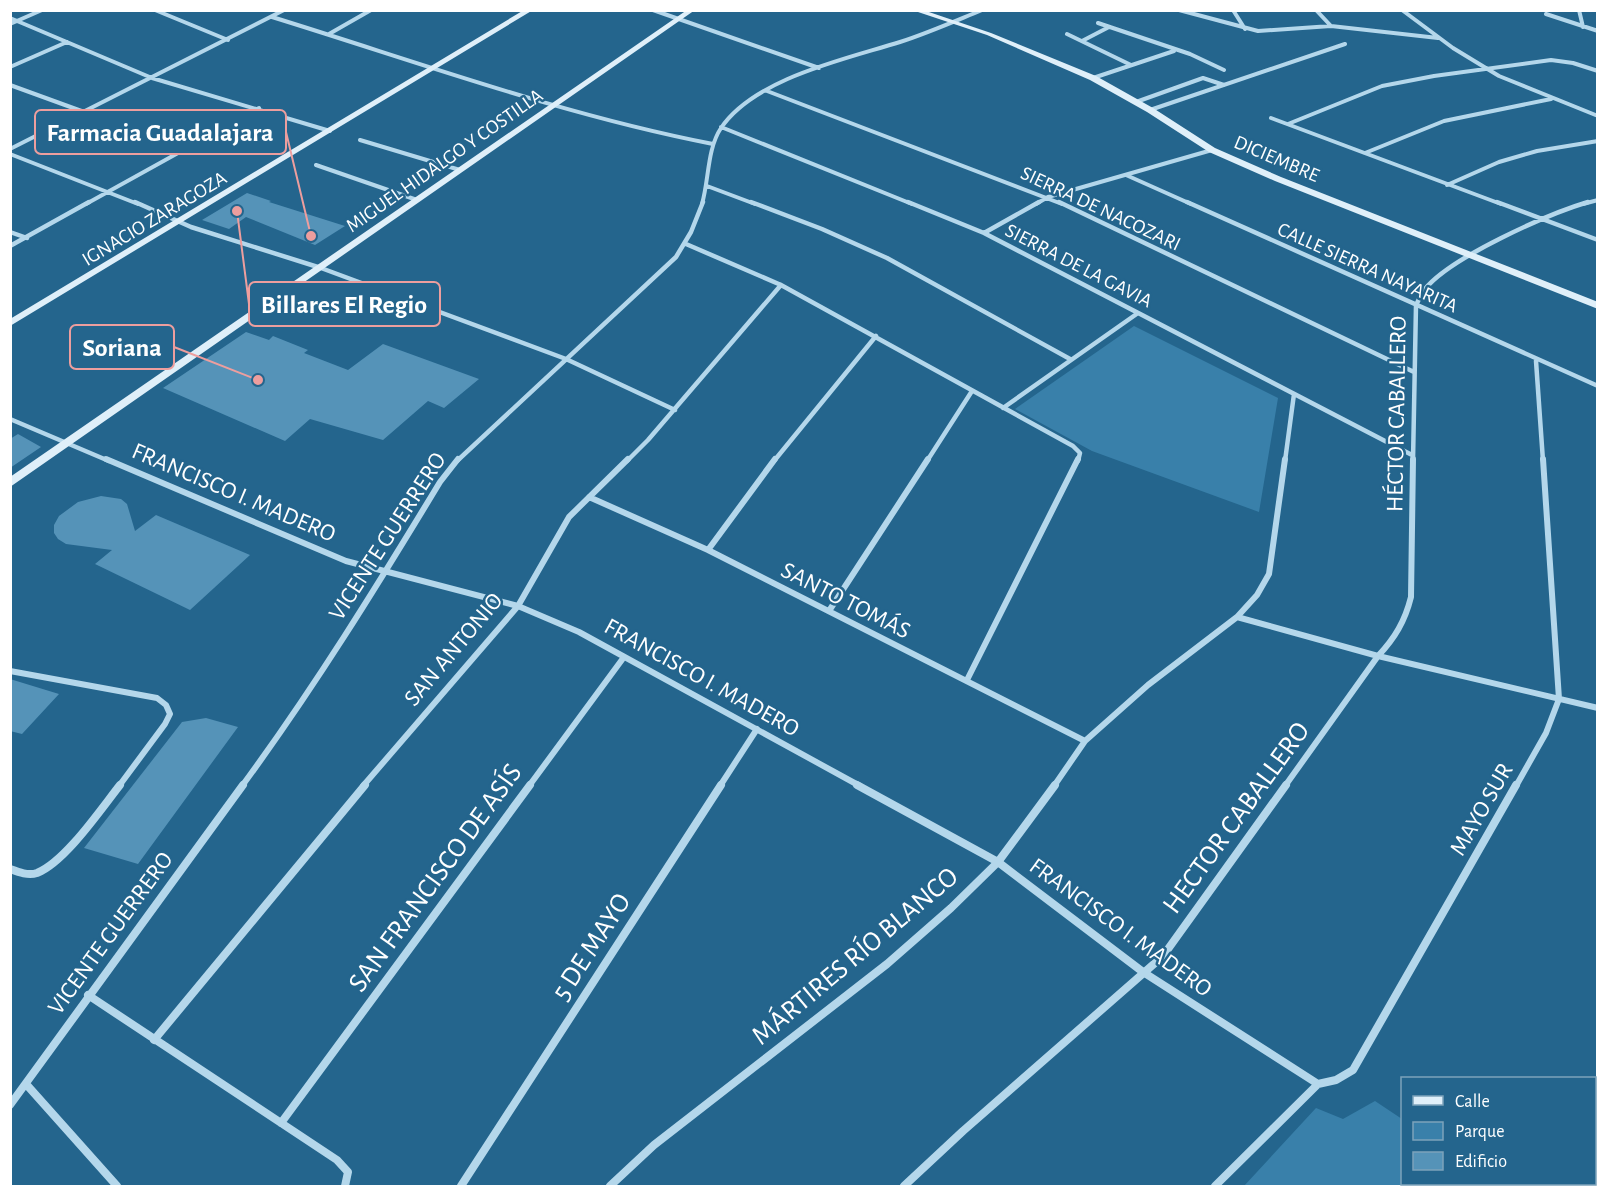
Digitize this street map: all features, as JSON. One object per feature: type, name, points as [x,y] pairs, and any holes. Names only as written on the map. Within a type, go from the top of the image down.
[{"type":"main road","name":"IGNACIO ZARAGOZA","points":[[10,322],[530,10]]},
{"type":"main road","name":"MIGUEL HIDALGO Y COSTILLA","points":[[10,483],[692,10]]},
{"type":"main road","name":"DICIEMBRE","points":[[915,10],[1015,44],[1093,78],[1150,110],[1212,150],[1598,306]]},
{"type":"street","points":[[10,24],[42,10]]},
{"type":"street","points":[[155,10],[228,40]]},
{"type":"street","points":[[10,149],[284,10]]},
{"type":"street","points":[[329,34],[371,10]]},
{"type":"street","points":[[653,10],[819,68]]},
{"type":"street","name":"VICENTE GUERRERO","points":[[10,1105],[291,719],[386,572],[440,482],[465,451],[676,257],[686,244],[707,186],[713,144],[721,127],[734,112],[767,91],[819,68],[982,10]]},
{"type":"street","points":[[1179,10],[1245,29],[1271,31],[1331,26],[1438,38]]},
{"type":"street","points":[[1233,10],[1245,29]]},
{"type":"street","points":[[1316,10],[1331,26]]},
{"type":"street","points":[[1402,10],[1438,38],[1485,68],[1551,99],[1598,116]]},
{"type":"street","points":[[1579,10],[1583,27]]},
{"type":"street","points":[[1546,14],[1598,31]]},
{"type":"street","points":[[272,17],[555,105],[666,135],[713,144]]},
{"type":"street","points":[[10,18],[152,78],[330,131]]},
{"type":"street","points":[[1098,23],[1190,54],[1224,70]]},
{"type":"street","points":[[1082,41],[1109,27]]},
{"type":"street","points":[[1067,34],[1132,65]]},
{"type":"street","points":[[10,67],[67,42]]},
{"type":"street","points":[[1150,110],[1345,44]]},
{"type":"street","points":[[1093,78],[1174,50]]},
{"type":"street","points":[[1288,124],[1382,86],[1485,68],[1563,60],[1598,71]]},
{"type":"street","points":[[1136,102],[1203,78],[1225,86]]},
{"type":"street","points":[[10,85],[186,149]]},
{"type":"street","name":"SIERRA DE NACOZARI","points":[[767,91],[1048,196],[1414,372]]},
{"type":"street","points":[[1365,153],[1444,120],[1551,99]]},
{"type":"street","points":[[10,246],[259,108]]},
{"type":"street","points":[[1271,118],[1598,240]]},
{"type":"street","name":"SIERRA DE LA GAVIA","points":[[721,127],[984,233],[1412,454]]},
{"type":"street","points":[[360,140],[460,170]]},
{"type":"street","points":[[1447,185],[1499,162],[1537,151],[1598,141]]},
{"type":"street","points":[[984,233],[1048,196],[1212,150]]},
{"type":"street","points":[[10,154],[180,221],[321,268],[566,359],[675,410]]},
{"type":"street","points":[[316,165],[417,200]]},
{"type":"street","name":"CALLE SIERRA NAYARITA","points":[[1126,175],[1536,361],[1598,386]]},
{"type":"street","points":[[707,186],[822,228],[863,246],[920,275],[1070,359]]},
{"type":"street","name":"HÉCTOR CABALLERO","points":[[1378,656],[1398,635],[1412,597],[1412,454],[1418,296],[1426,287],[1469,254],[1545,220],[1598,200]]},
{"type":"street","points":[[10,231],[27,238]]},
{"type":"street","points":[[686,244],[781,285],[1073,446],[1080,453],[1077,464],[967,680]]},
{"type":"street","name":"SAN ANTONIO","points":[[154,1040],[380,766],[518,606],[569,517],[629,460],[675,410],[781,285]]},
{"type":"street","points":[[1003,408],[1138,313]]},
{"type":"street","points":[[708,550],[783,448],[876,336]]},
{"type":"street","name":"MAYO SUR","points":[[1215,1186],[1318,1084],[1336,1080],[1353,1070],[1546,733],[1559,699],[1536,361]]},
{"type":"street","points":[[829,611],[972,391]]},
{"type":"street","name":"MÁRTIRES RÍO BLANCO","points":[[610,1186],[654,1145],[887,964],[951,908],[998,862],[1047,797],[1084,741],[1148,685],[1237,617],[1257,595],[1269,574],[1294,394]]},
{"type":"street","name":"FRANCISCO I. MADERO","points":[[10,419],[346,561],[518,606],[579,632],[998,862],[1143,972],[1318,1084]]},
{"type":"street","name":"SANTO TOMÁS","points":[[589,497],[708,550],[1084,741]]},
{"type":"street","points":[[1237,617],[1378,656],[1598,708]]},
{"type":"street","name":"HECTOR CABALLERO","points":[[904,1186],[1163,956],[1378,656]]},
{"type":"street","name":"SAN FRANCISCO DE ASÍS","points":[[281,1123],[624,657]]},
{"type":"street","points":[[10,671],[157,698],[166,705],[170,714],[165,724],[63,856],[37,874],[23,874],[10,869]]},
{"type":"street","name":"5 DE MAYO","points":[[461,1186],[757,729]]},
{"type":"street","points":[[88,995],[337,1160],[348,1172],[345,1186]]},
{"type":"street","points":[[26,1084],[117,1186]]},
{"type":"green space","points":[[1134,326],[1278,398],[1259,512],[1092,451],[1015,409]]},
{"type":"green space","points":[[1375,1101],[1401,1118],[1401,1185],[1507,1186],[1244,1186],[1316,1108],[1343,1119]]},
{"type":"building","points":[[247,193],[345,226],[315,245],[246,217],[229,229],[202,220]]},
{"type":"building","points":[[246,332],[269,340],[273,336],[308,350],[304,353],[348,370],[383,344],[479,379],[444,408],[428,401],[383,440],[310,419],[285,441],[163,388]]},
{"type":"building","points":[[18,434],[41,447],[10,468],[10,439]]},
{"type":"building","points":[[101,496],[121,499],[127,504],[135,531],[156,515],[250,555],[190,610],[95,564],[112,550],[66,544],[58,539],[54,533],[54,525],[59,516],[78,502]]},
{"type":"building","points":[[10,679],[59,694],[22,734],[10,731]]},
{"type":"building","points":[[206,718],[238,727],[138,864],[84,848],[182,722]]},
{"type":"place","name":"Billares El Regio","points":[[237,211]]},
{"type":"place","name":"Farmacia Guadalajara","points":[[311,236]]},
{"type":"place","name":"Soriana","points":[[258,380]]}]
